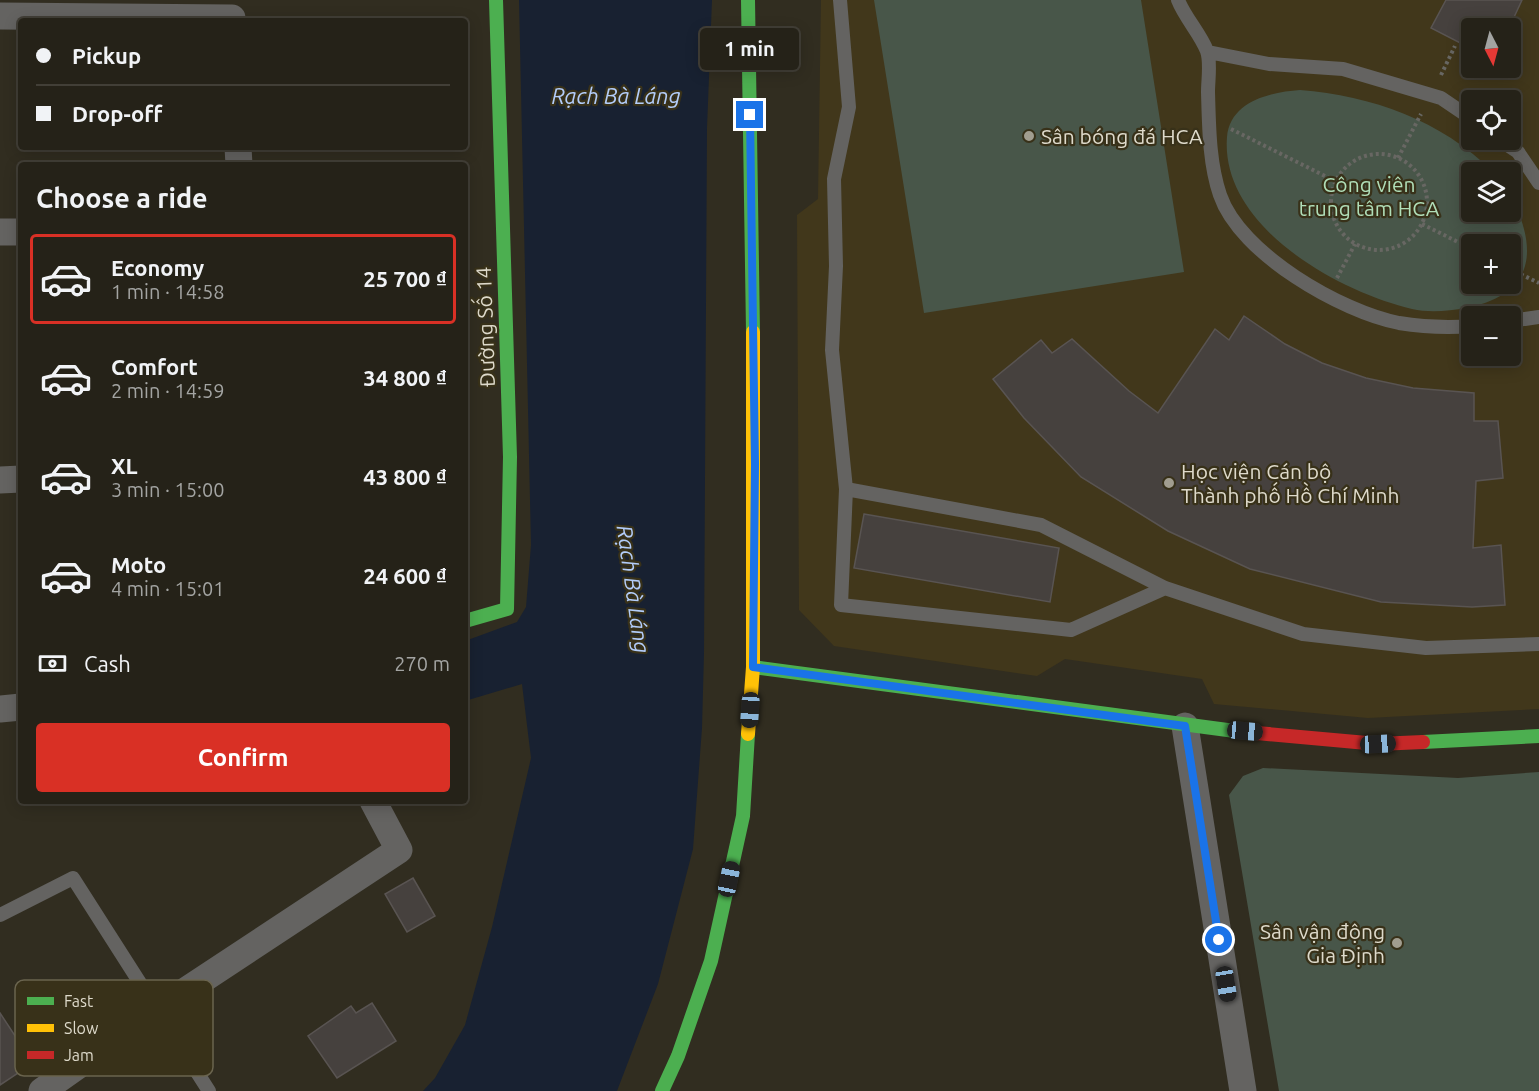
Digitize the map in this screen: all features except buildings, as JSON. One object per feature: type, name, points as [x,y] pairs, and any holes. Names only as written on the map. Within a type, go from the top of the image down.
[{"type":"street","name":"Đường Số 14","points":[[468,620],[507,609],[510,457],[496,0]]},
{"type":"street","points":[[662,1091],[678,1056],[711,962],[743,816],[753,667],[755,464],[748,0]]},
{"type":"street","points":[[0,16],[232,13]]},
{"type":"street","points":[[0,232],[18,232]]},
{"type":"street","points":[[0,480],[18,479]]},
{"type":"street","points":[[753,667],[1185,726],[1378,744],[1539,736]]},
{"type":"street","points":[[0,709],[18,707]]},
{"type":"street","points":[[1185,726],[1243,1091]]},
{"type":"street","points":[[202,980],[399,850],[375,804]]},
{"type":"street","points":[[42,1091],[63,1076]]},
{"type":"lane","points":[[840,0],[849,107],[834,179],[836,266],[832,350],[846,489],[841,605],[1071,630],[1165,588]]},
{"type":"lane","points":[[1178,0],[1208,52],[1209,117],[1214,168],[1220,197],[1238,226],[1268,258],[1328,296],[1364,313],[1399,323],[1445,328],[1461,327]]},
{"type":"lane","points":[[1208,52],[1269,64],[1343,69],[1441,98],[1461,112]]},
{"type":"lane","points":[[1515,150],[1539,183]]},
{"type":"lane","points":[[1521,319],[1539,316]]},
{"type":"lane","points":[[846,489],[1041,525],[1165,588],[1304,634],[1426,648],[1539,644]]},
{"type":"lane","points":[[0,915],[73,878],[139,980]]},
{"type":"lane","points":[[200,1076],[209,1091]]},
{"type":"path","points":[[1209,117],[1335,181]]},
{"type":"path","points":[[1381,154],[1404,160],[1416,171],[1424,185],[1428,201],[1422,224],[1405,243],[1390,249],[1373,250],[1355,244],[1344,237],[1333,217],[1330,194],[1335,181],[1345,167],[1358,158],[1381,154]]},
{"type":"path","points":[[1422,224],[1461,244]]},
{"type":"path","points":[[1328,296],[1355,244]]},
{"type":"path","points":[[1521,274],[1539,283]]},
{"type":"shaded area","name":"Học viện Cán bộ Thành phố Hồ Chí Minh","points":[[821,0],[1539,0],[1539,709],[1368,718],[1214,704],[1202,679],[1065,659],[1037,676],[834,646],[799,610],[797,215],[818,199]]},
{"type":"green space","name":"Sân bóng đá HCA","points":[[874,0],[1141,0],[1184,272],[924,313]]},
{"type":"green space","name":"Công viên trung tâm HCA","points":[[1300,90],[1327,93],[1379,105],[1428,125],[1461,145],[1461,150],[1468,150],[1473,154],[1482,162],[1461,162],[1461,222],[1521,222],[1521,220],[1527,252],[1521,274],[1521,234],[1461,234],[1461,294],[1504,294],[1489,302],[1461,306],[1461,309],[1419,310],[1382,300],[1350,287],[1289,250],[1263,226],[1242,199],[1230,169],[1227,137],[1230,125],[1244,107],[1265,96]]},
{"type":"green space","name":"Sân vận động Gia Định","points":[[1263,768],[1458,778],[1539,772],[1539,1091],[1279,1091],[1229,795],[1243,776]]},
{"type":"water","name":"Rạch Bà Láng","points":[[519,0],[712,0],[707,128],[702,728],[693,849],[658,984],[617,1091],[423,1091],[435,1078],[465,1025],[492,927],[531,758],[522,684],[468,700],[468,640],[517,622],[526,607],[531,545]]},
{"type":"traffic: fast","points":[[468,620],[507,609],[510,457],[496,0]]},
{"type":"traffic: fast","points":[[748,0],[753,332]]},
{"type":"traffic: fast","points":[[753,667],[1235,731]]},
{"type":"traffic: fast","points":[[662,1091],[678,1056],[711,961],[743,816],[748,734]]},
{"type":"traffic: fast","points":[[1423,742],[1539,736]]},
{"type":"traffic: slow","points":[[748,734],[753,667],[753,332]]},
{"type":"traffic: jam","points":[[1235,731],[1378,744],[1423,742]]},
{"type":"place","name":"Sân bóng đá HCA","points":[[1029,136]]},
{"type":"place","name":"Học viện Cán bộ Thành phố Hồ Chí Minh","points":[[1169,483]]},
{"type":"place","name":"Sân vận động Gia Định","points":[[1397,943]]},
{"type":"route","points":[[750,115],[755,464],[753,667],[1185,726],[1219,940]]}]
